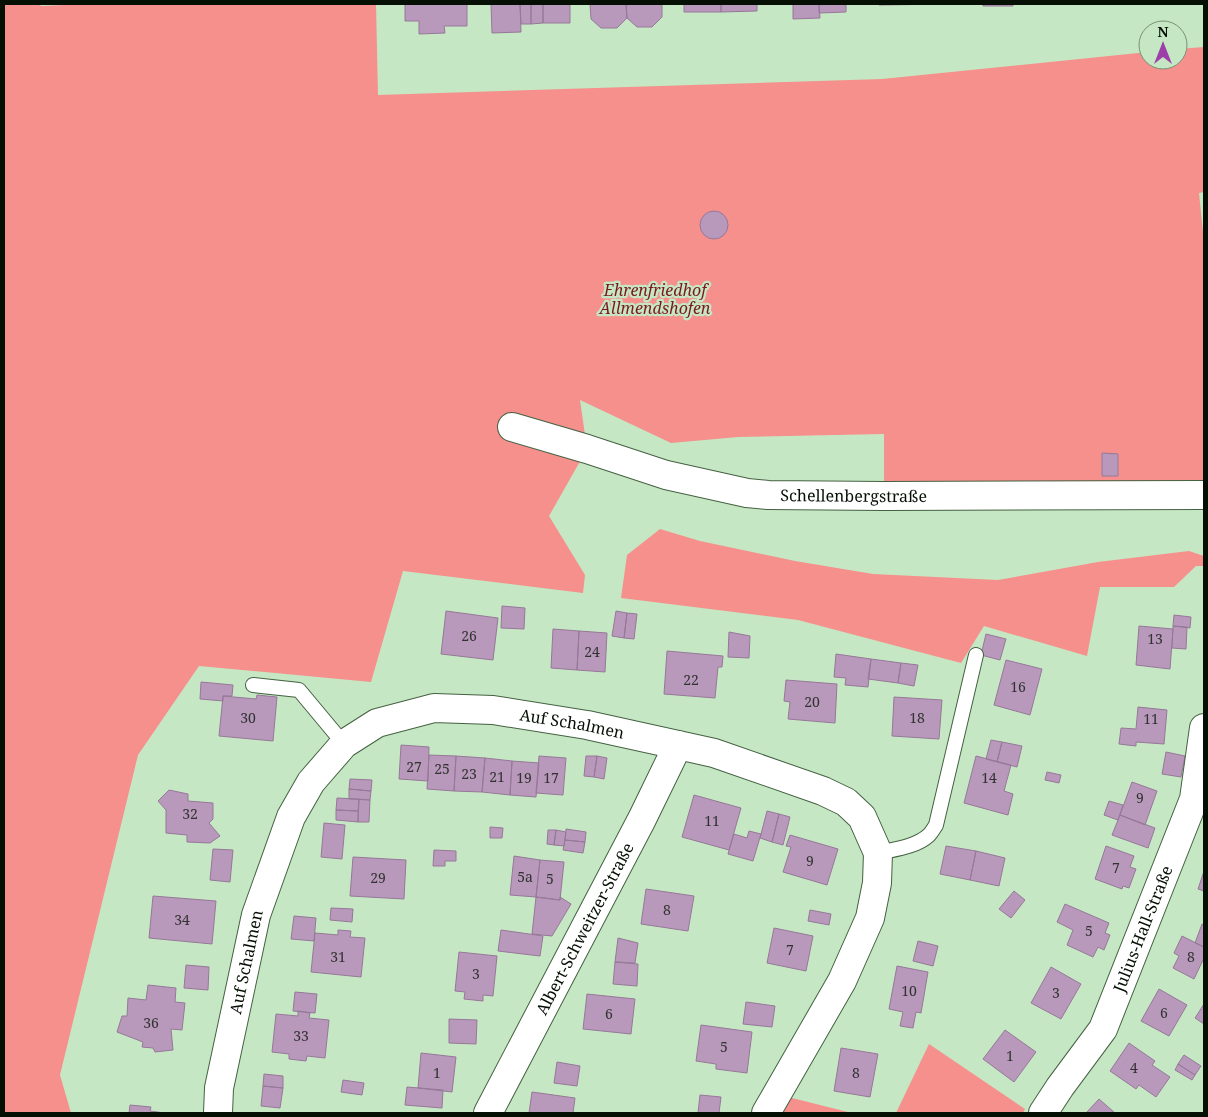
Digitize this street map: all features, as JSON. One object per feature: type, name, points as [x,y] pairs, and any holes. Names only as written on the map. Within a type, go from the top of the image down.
[{"type":"street","name":"Schellenbergstraße","points":[[512,427],[666,475],[768,495],[1204,495]]},
{"type":"street","name":"Auf Schalmen","points":[[218,1113],[219,1088],[256,915],[291,817],[311,782],[344,744],[377,723],[434,708],[493,710],[587,725],[714,753],[823,790],[846,802],[862,817],[878,853],[877,883],[870,918],[842,981],[766,1113]]},
{"type":"street","name":"Julius-Hall-Straße","points":[[1043,1113],[1103,1029],[1194,800],[1204,728]]},
{"type":"street","name":"Albert-Schweitzer-Straße","points":[[488,1113],[642,819],[678,745]]},
{"type":"lane","points":[[878,853],[904,847],[921,840],[930,834],[936,825],[976,654]]},
{"type":"lane","points":[[253,685],[299,690],[344,744]]},
{"type":"green space","name":"Ehrenfriedhof Allmendshofen","points":[[4,4],[36,4],[42,6],[86,4],[376,4],[378,95],[882,79],[1138,53],[1138,70],[1188,70],[1188,48],[1204,47],[1204,192],[1199,193],[1204,242],[1204,489],[884,492],[884,434],[738,437],[671,443],[580,400],[587,449],[549,516],[585,575],[583,593],[403,571],[371,682],[199,666],[138,755],[60,1075],[71,1113],[4,1113]]},
{"type":"green space","points":[[660,529],[700,541],[795,561],[873,574],[998,580],[1098,562],[1189,551],[1204,556],[1204,566],[1196,566],[1174,587],[1100,587],[1087,656],[984,626],[961,663],[798,620],[621,598],[627,555]]},
{"type":"green space","points":[[929,1044],[1025,1109],[1023,1113],[896,1113]]},
{"type":"green space","points":[[788,1097],[852,1113],[779,1113]]},
{"type":"building","points":[[405,4],[467,4],[467,26],[444,26],[445,33],[419,34],[419,21],[405,21]]},
{"type":"building","points":[[491,4],[520,4],[521,32],[492,33]]},
{"type":"building","points":[[520,4],[531,4],[531,24],[521,24]]},
{"type":"building","points":[[531,4],[543,4],[543,23],[531,24]]},
{"type":"building","points":[[543,4],[570,4],[570,23],[543,23]]},
{"type":"building","points":[[590,4],[626,4],[627,18],[617,28],[601,28],[591,19]]},
{"type":"building","points":[[626,4],[662,4],[662,17],[652,27],[637,27],[627,18]]},
{"type":"building","points":[[684,4],[721,4],[721,12],[684,12]]},
{"type":"building","points":[[721,4],[757,4],[757,11],[721,12]]},
{"type":"building","points":[[793,4],[819,4],[820,18],[793,19]]},
{"type":"building","points":[[819,4],[846,4],[846,12],[819,13]]},
{"type":"building","points":[[879,4],[952,4],[879,5]]},
{"type":"building","points":[[983,4],[1013,4],[1013,6],[983,6]]},
{"type":"building","points":[[714,211],[724,215],[728,225],[724,235],[714,239],[704,235],[700,225],[704,215]]},
{"type":"building","points":[[1102,453],[1118,454],[1118,476],[1102,476]]},
{"type":"building","points":[[502,606],[525,608],[524,629],[501,628]]},
{"type":"building","points":[[446,611],[498,618],[493,660],[441,654]]},
{"type":"building","points":[[616,611],[627,613],[624,638],[612,636]]},
{"type":"building","points":[[627,613],[637,614],[634,639],[624,638]]},
{"type":"building","points":[[1174,615],[1191,617],[1190,628],[1173,626]]},
{"type":"building","points":[[1139,626],[1173,629],[1170,669],[1136,665]]},
{"type":"building","points":[[1173,626],[1187,627],[1186,649],[1172,648]]},
{"type":"building","points":[[553,629],[579,631],[577,670],[551,668]]},
{"type":"building","points":[[579,631],[607,633],[605,672],[577,670]]},
{"type":"building","points":[[729,632],[750,636],[749,658],[728,657]]},
{"type":"building","points":[[986,634],[1006,639],[1000,660],[981,655]]},
{"type":"building","points":[[667,651],[723,656],[722,667],[718,667],[715,698],[664,694]]},
{"type":"building","points":[[836,654],[871,659],[868,687],[845,685],[846,678],[834,677]]},
{"type":"building","points":[[871,659],[901,663],[898,683],[868,679]]},
{"type":"building","points":[[1006,660],[1042,669],[1030,715],[994,705]]},
{"type":"building","points":[[901,663],[918,665],[914,686],[898,683]]},
{"type":"building","points":[[786,680],[837,684],[835,723],[788,719],[790,702],[784,701]]},
{"type":"building","points":[[201,682],[233,685],[232,696],[223,696],[223,701],[200,699]]},
{"type":"building","points":[[257,695],[277,697],[273,741],[219,736],[223,696],[256,699]]},
{"type":"building","points":[[894,697],[942,700],[939,739],[892,736]]},
{"type":"building","points":[[1138,707],[1167,710],[1164,744],[1136,742],[1136,746],[1119,744],[1121,728],[1136,729]]},
{"type":"building","points":[[991,740],[1002,742],[997,762],[986,759]]},
{"type":"building","points":[[1002,742],[1022,746],[1017,767],[997,762]]},
{"type":"building","points":[[401,745],[429,747],[428,781],[399,779]]},
{"type":"building","points":[[1166,752],[1185,756],[1181,777],[1162,774]]},
{"type":"building","points":[[429,755],[456,756],[454,791],[427,789]]},
{"type":"building","points":[[456,756],[485,758],[482,792],[454,791]]},
{"type":"building","points":[[539,756],[566,758],[563,795],[536,793]]},
{"type":"building","points":[[586,756],[597,756],[594,777],[584,776]]},
{"type":"building","points":[[597,756],[607,758],[604,779],[594,777]]},
{"type":"building","points":[[976,756],[1011,765],[1004,791],[1013,794],[1008,815],[964,803]]},
{"type":"building","points":[[485,758],[512,761],[510,795],[482,792]]},
{"type":"building","points":[[512,761],[539,763],[536,797],[510,795]]},
{"type":"building","points":[[1047,772],[1061,775],[1059,783],[1045,780]]},
{"type":"building","points":[[350,779],[372,780],[371,791],[349,789]]},
{"type":"building","points":[[1132,782],[1157,791],[1145,825],[1120,815]]},
{"type":"building","points":[[349,789],[371,791],[370,800],[349,799]]},
{"type":"building","points":[[169,790],[188,794],[188,801],[213,803],[213,819],[209,823],[220,836],[210,843],[187,842],[187,835],[166,833],[166,810],[158,801]]},
{"type":"building","points":[[694,795],[741,808],[729,850],[682,837]]},
{"type":"building","points":[[337,798],[359,799],[358,811],[336,810]]},
{"type":"building","points":[[359,799],[370,800],[369,822],[358,822]]},
{"type":"building","points":[[1109,801],[1123,805],[1118,820],[1104,815]]},
{"type":"building","points":[[336,810],[358,811],[358,822],[336,820]]},
{"type":"building","points":[[767,811],[779,814],[772,842],[760,838]]},
{"type":"building","points":[[779,814],[790,817],[783,845],[772,842]]},
{"type":"building","points":[[1120,815],[1155,828],[1148,848],[1112,835]]},
{"type":"building","points":[[324,823],[345,825],[342,859],[321,857]]},
{"type":"building","points":[[490,827],[503,828],[502,838],[490,838]]},
{"type":"building","points":[[566,829],[586,832],[585,842],[565,840]]},
{"type":"building","points":[[548,830],[556,830],[554,845],[547,844]]},
{"type":"building","points":[[556,830],[566,832],[564,846],[554,845]]},
{"type":"building","points":[[749,831],[761,834],[753,861],[728,854],[734,834],[747,838]]},
{"type":"building","points":[[790,835],[838,849],[827,885],[783,872],[791,847],[786,846]]},
{"type":"building","points":[[565,840],[585,842],[583,853],[563,850]]},
{"type":"building","points":[[946,846],[976,851],[970,880],[940,874]]},
{"type":"building","points":[[1106,846],[1134,856],[1130,867],[1136,869],[1129,888],[1123,886],[1122,889],[1095,879]]},
{"type":"building","points":[[213,849],[233,850],[230,882],[210,880]]},
{"type":"building","points":[[434,850],[456,851],[456,861],[445,861],[445,866],[433,866]]},
{"type":"building","points":[[976,851],[1005,858],[999,886],[970,880]]},
{"type":"building","points":[[514,856],[540,860],[536,897],[510,895]]},
{"type":"building","points":[[353,857],[406,860],[404,899],[350,896]]},
{"type":"building","points":[[540,860],[564,862],[560,900],[536,897]]},
{"type":"building","points":[[1204,871],[1204,891],[1198,889]]},
{"type":"building","points":[[646,889],[694,896],[688,931],[641,924]]},
{"type":"building","points":[[1014,891],[1025,900],[1011,918],[999,909]]},
{"type":"building","points":[[153,896],[216,901],[212,944],[149,938]]},
{"type":"building","points":[[536,897],[560,900],[560,897],[571,904],[552,936],[532,934]]},
{"type":"building","points":[[1065,904],[1109,923],[1105,933],[1110,935],[1104,950],[1098,947],[1093,957],[1067,945],[1073,930],[1057,922]]},
{"type":"building","points":[[331,908],[353,909],[352,922],[330,920]]},
{"type":"building","points":[[810,910],[831,914],[829,925],[808,921]]},
{"type":"building","points":[[294,916],[316,918],[314,941],[291,939]]},
{"type":"building","points":[[1202,924],[1204,925],[1204,947],[1195,943]]},
{"type":"building","points":[[774,928],[813,936],[806,971],[767,963]]},
{"type":"building","points":[[338,930],[351,931],[350,937],[365,938],[361,977],[311,972],[315,933],[338,935]]},
{"type":"building","points":[[501,930],[543,936],[540,956],[498,951]]},
{"type":"building","points":[[1182,936],[1204,947],[1204,958],[1194,979],[1173,968],[1179,956],[1174,953]]},
{"type":"building","points":[[618,938],[638,943],[635,963],[615,962]]},
{"type":"building","points":[[918,941],[938,946],[933,966],[913,961]]},
{"type":"building","points":[[459,952],[497,956],[493,996],[483,995],[483,1001],[464,999],[465,992],[455,991]]},
{"type":"building","points":[[615,962],[638,964],[637,986],[613,984]]},
{"type":"building","points":[[186,965],[209,967],[208,990],[184,988]]},
{"type":"building","points":[[897,966],[928,972],[921,1013],[916,1012],[913,1028],[900,1026],[903,1012],[889,1009]]},
{"type":"building","points":[[1051,967],[1081,984],[1061,1019],[1031,1003]]},
{"type":"building","points":[[148,985],[176,988],[175,1002],[185,1003],[182,1030],[171,1029],[173,1050],[155,1052],[153,1048],[142,1047],[143,1042],[117,1032],[122,1016],[127,1016],[128,998],[146,1000]]},
{"type":"building","points":[[1159,989],[1187,1005],[1169,1036],[1141,1021]]},
{"type":"building","points":[[295,992],[317,994],[315,1013],[293,1011]]},
{"type":"building","points":[[587,994],[635,999],[631,1034],[583,1029]]},
{"type":"building","points":[[746,1002],[775,1006],[772,1027],[743,1024]]},
{"type":"building","points":[[1204,1004],[1204,1024],[1195,1018]]},
{"type":"building","points":[[298,1011],[310,1013],[309,1018],[329,1020],[325,1058],[307,1056],[306,1061],[289,1059],[289,1054],[272,1052],[276,1014],[298,1016]]},
{"type":"building","points":[[449,1019],[477,1020],[476,1044],[449,1043]]},
{"type":"building","points":[[701,1025],[752,1032],[747,1073],[716,1069],[716,1064],[696,1061]]},
{"type":"building","points":[[1005,1030],[1036,1052],[1014,1082],[983,1059]]},
{"type":"building","points":[[1129,1043],[1155,1061],[1152,1065],[1170,1077],[1156,1097],[1139,1085],[1136,1089],[1110,1071]]},
{"type":"building","points":[[841,1048],[878,1054],[870,1097],[834,1091]]},
{"type":"building","points":[[421,1053],[456,1057],[452,1092],[418,1088]]},
{"type":"building","points":[[1184,1055],[1201,1066],[1195,1075],[1178,1064]]},
{"type":"building","points":[[557,1062],[580,1066],[577,1086],[554,1083]]},
{"type":"building","points":[[1178,1064],[1195,1075],[1192,1080],[1175,1070]]},
{"type":"building","points":[[264,1074],[283,1076],[283,1088],[263,1086]]},
{"type":"building","points":[[343,1080],[364,1083],[362,1095],[341,1092]]},
{"type":"building","points":[[263,1086],[283,1088],[280,1108],[261,1106]]},
{"type":"building","points":[[407,1087],[443,1090],[442,1108],[405,1105]]},
{"type":"building","points":[[532,1092],[575,1098],[573,1113],[529,1113]]},
{"type":"building","points":[[700,1095],[721,1097],[719,1113],[698,1113]]},
{"type":"building","points":[[1099,1099],[1115,1113],[1086,1113]]},
{"type":"building","points":[[130,1105],[151,1107],[150,1111],[165,1113],[129,1113]]}]
